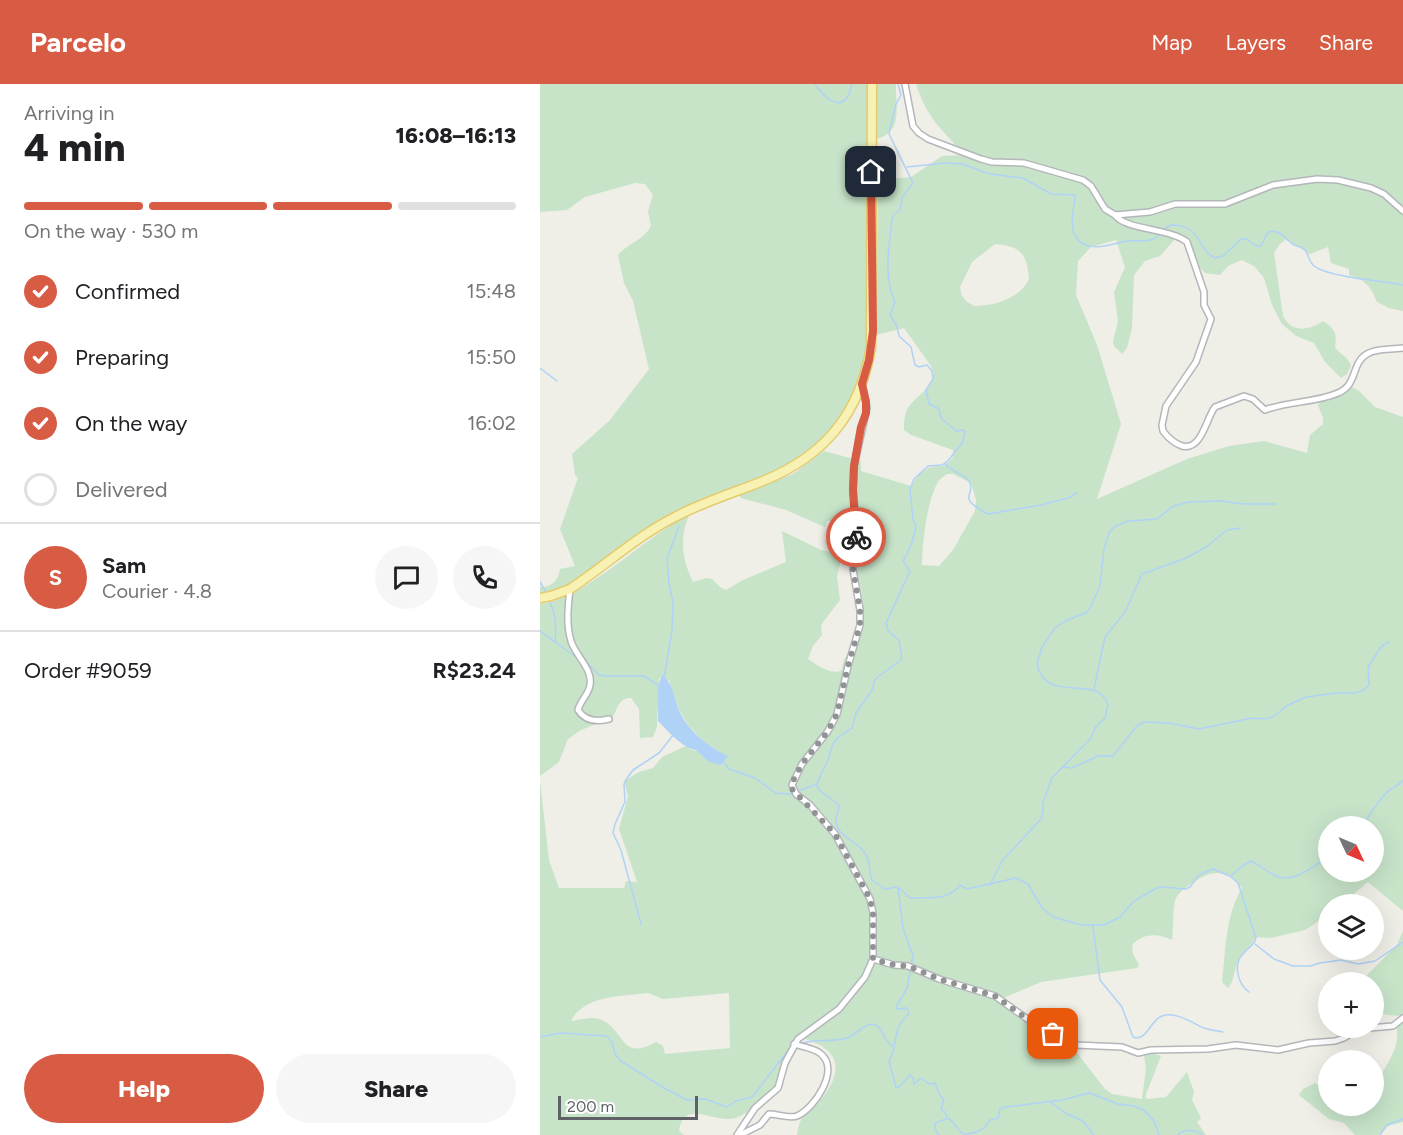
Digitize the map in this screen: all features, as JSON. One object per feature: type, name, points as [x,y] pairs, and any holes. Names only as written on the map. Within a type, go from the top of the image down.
[{"type":"main road","points":[[540,598],[570,589],[672,518],[696,506],[777,475],[808,458],[843,422],[862,384],[869,360],[873,331],[872,84]]},
{"type":"street","points":[[905,84],[913,126],[918,133],[928,139],[992,162],[1024,163],[1083,180],[1091,186],[1105,209],[1121,221],[1183,238],[1187,242],[1204,292],[1203,304],[1211,319],[1196,362],[1164,411],[1163,431],[1173,442],[1191,446],[1200,438],[1213,409],[1240,396],[1248,396],[1265,410],[1283,403],[1312,400],[1338,393],[1353,379],[1359,360],[1367,353],[1403,348]]},
{"type":"street","points":[[1115,215],[1150,213],[1175,204],[1225,204],[1273,185],[1317,179],[1338,180],[1371,188],[1384,194],[1403,211]]},
{"type":"street","points":[[739,1135],[755,1108],[779,1085],[785,1063],[800,1036],[839,1010],[864,977],[873,959],[873,913],[870,899],[835,834],[810,805],[796,794],[792,785],[802,764],[828,731],[837,714],[860,625],[860,610],[853,569],[857,530],[853,490],[854,466],[867,408],[862,384]]},
{"type":"street","points":[[570,589],[569,634],[572,645],[582,660],[591,682],[578,710],[586,719],[601,721],[609,718]]},
{"type":"street","points":[[873,959],[910,967],[939,979],[998,997],[1033,1023],[1075,1045],[1122,1047],[1138,1053],[1151,1050],[1208,1049],[1236,1045],[1278,1050],[1309,1043],[1335,1041],[1358,1029],[1393,1026],[1403,1018]]},
{"type":"street","points":[[739,1135],[760,1125],[769,1114],[792,1117],[799,1115],[823,1091],[827,1065],[823,1055],[794,1044]]},
{"type":"green space","points":[[540,84],[870,84],[868,347],[862,377],[846,415],[797,464],[703,500],[567,588],[540,597],[540,587],[554,582],[560,569],[575,566],[560,529],[578,478],[575,475],[572,454],[610,420],[649,369],[633,301],[624,283],[618,255],[644,235],[651,226],[648,211],[653,195],[645,184],[635,183],[585,197],[567,210],[540,212]]},
{"type":"green space","points":[[877,84],[896,84],[897,109],[895,124],[891,130],[877,139]]},
{"type":"green space","points":[[916,84],[1403,84],[1403,311],[1377,302],[1367,284],[1349,275],[1349,269],[1331,263],[1328,247],[1310,254],[1286,239],[1274,253],[1283,316],[1296,328],[1312,327],[1323,321],[1330,326],[1336,338],[1335,347],[1351,366],[1347,374],[1341,378],[1325,362],[1314,343],[1296,336],[1282,324],[1272,305],[1264,278],[1254,266],[1242,260],[1228,266],[1220,275],[1205,273],[1189,257],[1184,243],[1176,238],[1160,256],[1145,261],[1134,275],[1132,328],[1127,348],[1122,354],[1113,342],[1118,321],[1114,292],[1125,267],[1116,240],[1091,247],[1078,261],[1076,295],[1097,345],[1121,424],[1097,499],[1187,459],[1229,446],[1264,441],[1307,453],[1310,435],[1323,424],[1318,405],[1329,396],[1352,387],[1375,407],[1403,417],[1403,911],[1368,882],[1354,894],[1318,894],[1318,921],[1305,930],[1271,938],[1256,937],[1237,963],[1228,988],[1222,982],[1227,933],[1232,910],[1242,888],[1231,877],[1214,873],[1194,882],[1176,898],[1172,940],[1151,935],[1141,938],[1132,945],[1133,954],[1139,965],[1137,968],[1041,982],[1001,999],[1071,1045],[1105,1089],[1112,1094],[1142,1099],[1146,1069],[1144,1055],[1152,1053],[1161,1056],[1145,1097],[1148,1099],[1166,1097],[1187,1072],[1194,1092],[1192,1100],[1201,1118],[1197,1122],[1206,1135],[797,1135],[802,1119],[826,1093],[835,1073],[832,1056],[815,1043],[801,1038],[796,1042],[775,1091],[760,1104],[738,1117],[730,1119],[688,1115],[682,1121],[679,1131],[684,1135],[540,1135],[540,781],[549,860],[559,888],[624,888],[626,881],[637,882],[619,829],[628,796],[624,781],[639,772],[653,768],[662,757],[686,746],[692,750],[727,756],[706,744],[689,726],[679,710],[669,680],[659,678],[657,727],[653,737],[640,738],[639,709],[631,698],[627,698],[619,704],[613,717],[579,731],[568,739],[559,762],[540,776],[540,604],[557,600],[595,580],[653,537],[689,515],[684,532],[683,549],[693,582],[706,578],[712,579],[726,590],[743,580],[786,562],[782,531],[821,550],[837,553],[841,559],[837,577],[840,600],[821,625],[822,635],[813,646],[808,659],[829,671],[842,670],[845,658],[859,635],[863,614],[862,593],[855,561],[863,559],[861,519],[827,521],[825,527],[786,510],[741,498],[739,495],[793,474],[824,451],[861,461],[861,471],[911,486],[924,470],[945,466],[953,457],[953,450],[911,435],[904,430],[907,410],[930,385],[933,373],[931,366],[904,328],[876,335],[878,180],[911,177],[942,156],[965,155],[942,131],[925,106]],"holes":[[[995,244],[1011,247],[1021,252],[1029,279],[1019,292],[1006,300],[990,305],[974,306],[966,301],[961,294],[960,287],[972,262]],[[947,474],[953,474],[971,483],[976,500],[975,511],[953,550],[939,566],[922,565],[930,501],[938,482]],[[648,993],[663,999],[729,993],[730,1048],[665,1054],[663,1046],[656,1042],[635,1049],[624,1042],[608,1023],[599,1019],[571,1021],[577,1012],[594,1002],[616,996]]]},
{"type":"green space","points":[[1403,931],[1403,1016],[1384,1014],[1384,972],[1370,972],[1397,945]]},
{"type":"green space","points":[[1403,1019],[1403,1122],[1388,1126],[1378,1135],[1355,1135],[1344,1123],[1325,1116],[1384,1116],[1384,1070],[1394,1051],[1396,1025]]},
{"type":"green space","points":[[1315,1083],[1318,1084],[1318,1110],[1299,1095],[1303,1089]]},
{"type":"water","points":[[663,675],[671,686],[682,716],[692,730],[705,742],[728,756],[721,765],[709,762],[696,750],[680,743],[658,721],[658,691]]},
{"type":"waterway","points":[[815,84],[825,96],[836,102],[846,99],[852,84]]},
{"type":"waterway","points":[[897,887],[885,889],[872,880],[864,852],[839,830],[836,819],[839,805],[819,790],[817,785],[832,746],[839,737],[852,728],[856,713],[872,690],[875,679],[902,659],[899,640],[888,631],[886,623],[910,571],[903,561],[916,526],[913,520],[910,489],[914,479],[928,466],[942,465],[947,462],[962,443],[965,432],[956,431],[941,418],[939,409],[929,404],[926,390],[933,379],[932,371],[927,365],[919,367],[915,365],[911,347],[899,336],[897,326],[890,315],[895,302],[888,272],[892,220],[894,214],[900,210],[902,198],[913,183],[889,134],[896,104],[901,95],[898,84]]},
{"type":"waterway","points":[[907,167],[945,163],[962,164],[990,174],[1023,178],[1051,194],[1075,195],[1073,229],[1078,240],[1089,246],[1149,240],[1161,233]]},
{"type":"waterway","points":[[1164,229],[1171,225],[1189,229],[1215,258],[1223,256],[1241,239],[1247,239],[1256,246],[1261,246],[1268,232],[1273,231],[1304,249],[1313,265],[1329,273],[1403,285]]},
{"type":"waterway","points":[[540,368],[557,381]]},
{"type":"waterway","points":[[945,464],[969,481],[971,485],[969,500],[988,514],[1041,505],[1068,498],[1077,493]]},
{"type":"waterway","points":[[990,885],[1002,861],[1041,819],[1043,803],[1052,778],[1091,738],[1095,728],[1105,718],[1108,704],[1102,695],[1093,690],[1060,687],[1050,683],[1042,676],[1037,664],[1042,647],[1055,628],[1067,620],[1086,613],[1090,608],[1100,586],[1104,549],[1109,533],[1114,527],[1128,521],[1157,519],[1172,507],[1188,502],[1276,504]]},
{"type":"waterway","points":[[664,678],[672,631],[673,602],[667,559],[679,526]]},
{"type":"waterway","points":[[1094,689],[1105,637],[1125,612],[1142,574],[1186,558],[1206,547],[1227,530],[1240,528]]},
{"type":"waterway","points":[[540,582],[546,592]]},
{"type":"waterway","points":[[549,599],[555,620],[555,641]]},
{"type":"waterway","points":[[540,631],[577,658]]},
{"type":"waterway","points":[[1062,767],[1072,768],[1098,756],[1113,756],[1137,726],[1144,722],[1169,723],[1199,729],[1252,718],[1273,717],[1288,705],[1306,697],[1355,693],[1364,690],[1369,685],[1368,667],[1381,647],[1389,642]]},
{"type":"waterway","points":[[587,663],[603,676],[644,676],[658,685]]},
{"type":"waterway","points":[[641,924],[621,850],[613,833],[625,802],[624,784],[627,778],[633,770],[659,753],[674,734]]},
{"type":"waterway","points":[[724,763],[729,769],[755,778],[776,793],[791,794],[816,784]]},
{"type":"waterway","points":[[1369,816],[1384,796],[1403,780]]},
{"type":"waterway","points":[[1232,875],[1251,861],[1283,878],[1297,876],[1318,864]]},
{"type":"waterway","points":[[899,888],[910,898],[938,897],[950,894],[960,885],[967,889],[1016,878],[1028,884],[1042,908],[1053,917],[1081,925],[1104,925],[1120,917],[1134,901],[1155,889],[1161,887],[1186,889],[1199,875],[1213,869],[1230,876],[1238,883],[1256,938],[1240,958],[1237,968],[1239,979],[1249,992]]},
{"type":"waterway","points":[[898,888],[903,928],[913,956],[907,988],[896,1007],[897,1009],[907,1008],[909,1013],[899,1026],[889,1061],[896,1087],[898,1088],[910,1075],[914,1084],[921,1078],[929,1084],[935,1083],[940,1096],[944,1099],[941,1109],[964,1134],[982,1129],[990,1120],[998,1118],[1000,1109],[1005,1107],[1062,1100],[1089,1093],[1118,1104],[1144,1110],[1154,1121],[1159,1135]]},
{"type":"waterway","points":[[1093,926],[1100,980],[1122,1007],[1133,1037],[1142,1036],[1158,1018],[1167,1015],[1178,1016],[1204,1028],[1223,1032]]},
{"type":"waterway","points":[[1255,944],[1274,959],[1293,966],[1310,966],[1341,960],[1358,964],[1375,961],[1403,942]]},
{"type":"waterway","points":[[800,1044],[847,1038],[872,1024],[879,1028],[892,1046]]},
{"type":"waterway","points":[[540,1037],[561,1033],[607,1036],[612,1042],[615,1054],[621,1061],[664,1088],[687,1100],[705,1099],[727,1107],[736,1101],[752,1097],[790,1048]]},
{"type":"waterway","points":[[1050,1102],[1067,1114],[1083,1121],[1094,1135]]},
{"type":"waterway","points":[[939,1135],[935,1129],[935,1123],[946,1119]]},
{"type":"waterway","points":[[1380,1135],[1387,1125],[1403,1119]]},
{"type":"waterway","points":[[1178,1135],[1190,1130],[1202,1135]]},
{"type":"way so far","points":[[856,537],[853,569],[860,610],[860,625],[837,714],[828,731],[802,764],[793,781],[792,789],[810,805],[835,834],[870,899],[873,907],[873,959],[908,966],[939,979],[995,996],[1053,1034]]},
{"type":"route","points":[[856,537],[854,466],[866,413],[862,384],[869,360],[873,331],[871,172]]}]
